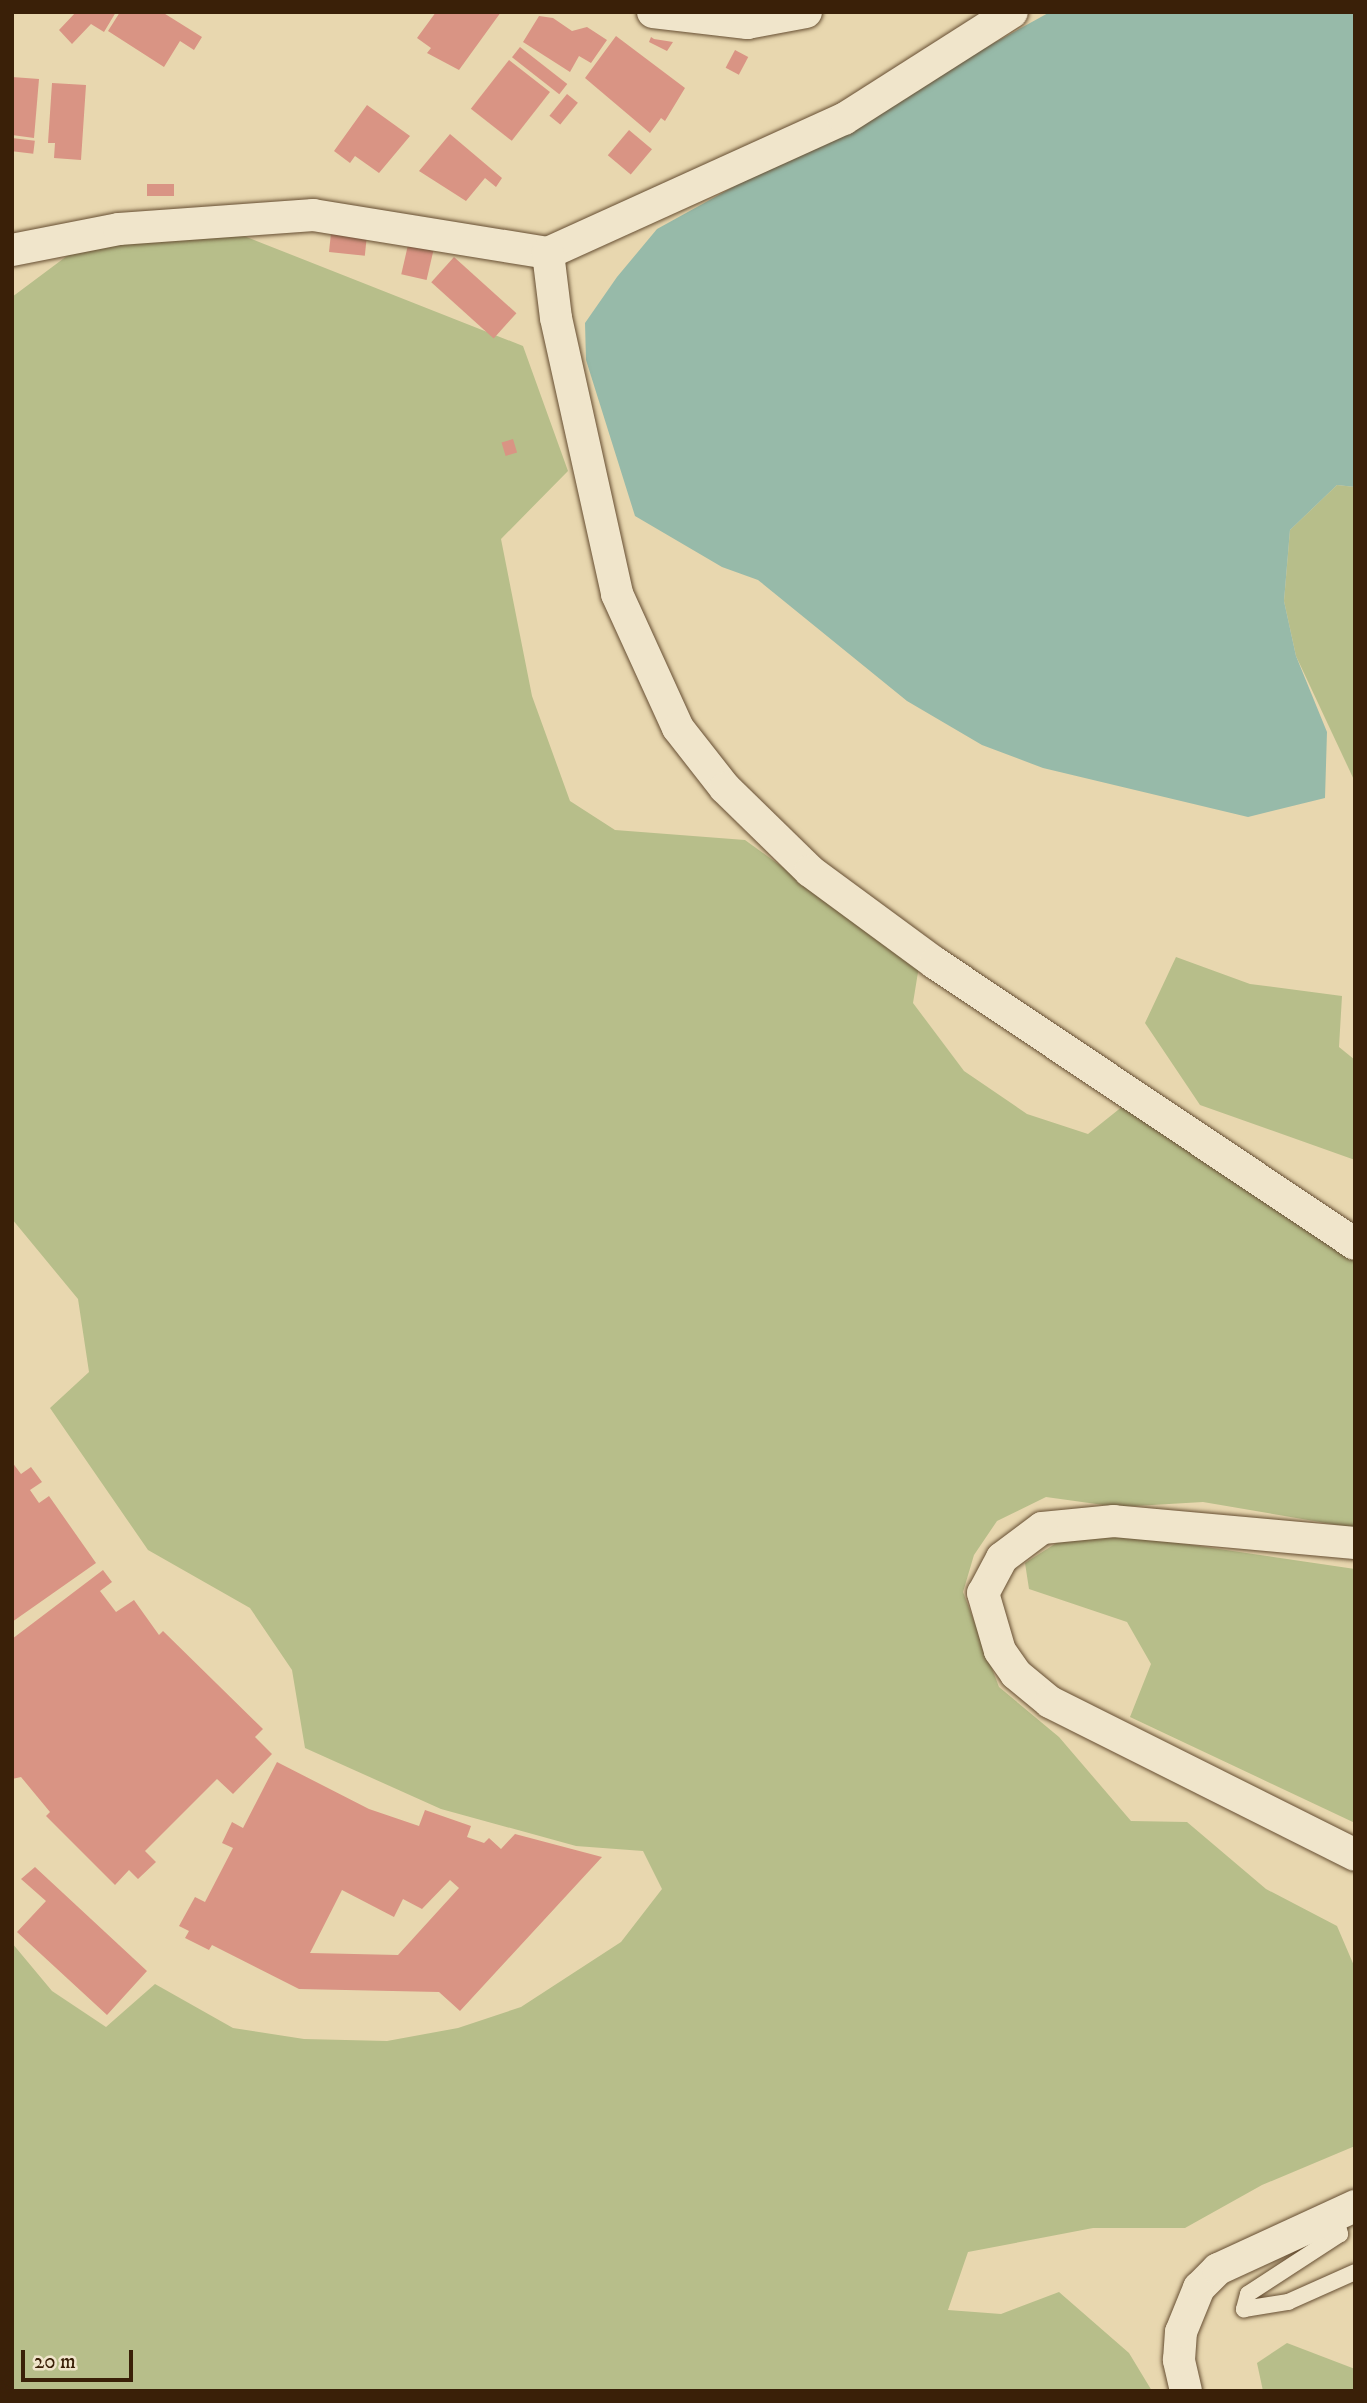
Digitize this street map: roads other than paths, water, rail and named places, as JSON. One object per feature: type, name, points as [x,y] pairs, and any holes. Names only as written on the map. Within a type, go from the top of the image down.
[{"type":"street","points":[[653,12],[750,18],[806,12]]},
{"type":"street","points":[[12,250],[120,229],[313,215],[548,253],[845,119],[1012,12]]},
{"type":"street","points":[[548,253],[556,318],[617,594],[678,728],[725,788],[810,871],[935,963],[1355,1244]]},
{"type":"street","points":[[1355,1542],[1114,1521],[1042,1528],[1002,1558],[983,1593],[1000,1651],[1016,1674],[1050,1702],[1355,1855]]},
{"type":"street","points":[[1186,2391],[1179,2361],[1181,2332],[1199,2288],[1218,2269],[1345,2211]]},
{"type":"lane","points":[[1345,2211],[1340,2234],[1248,2294],[1244,2309],[1288,2302],[1355,2272]]}]
